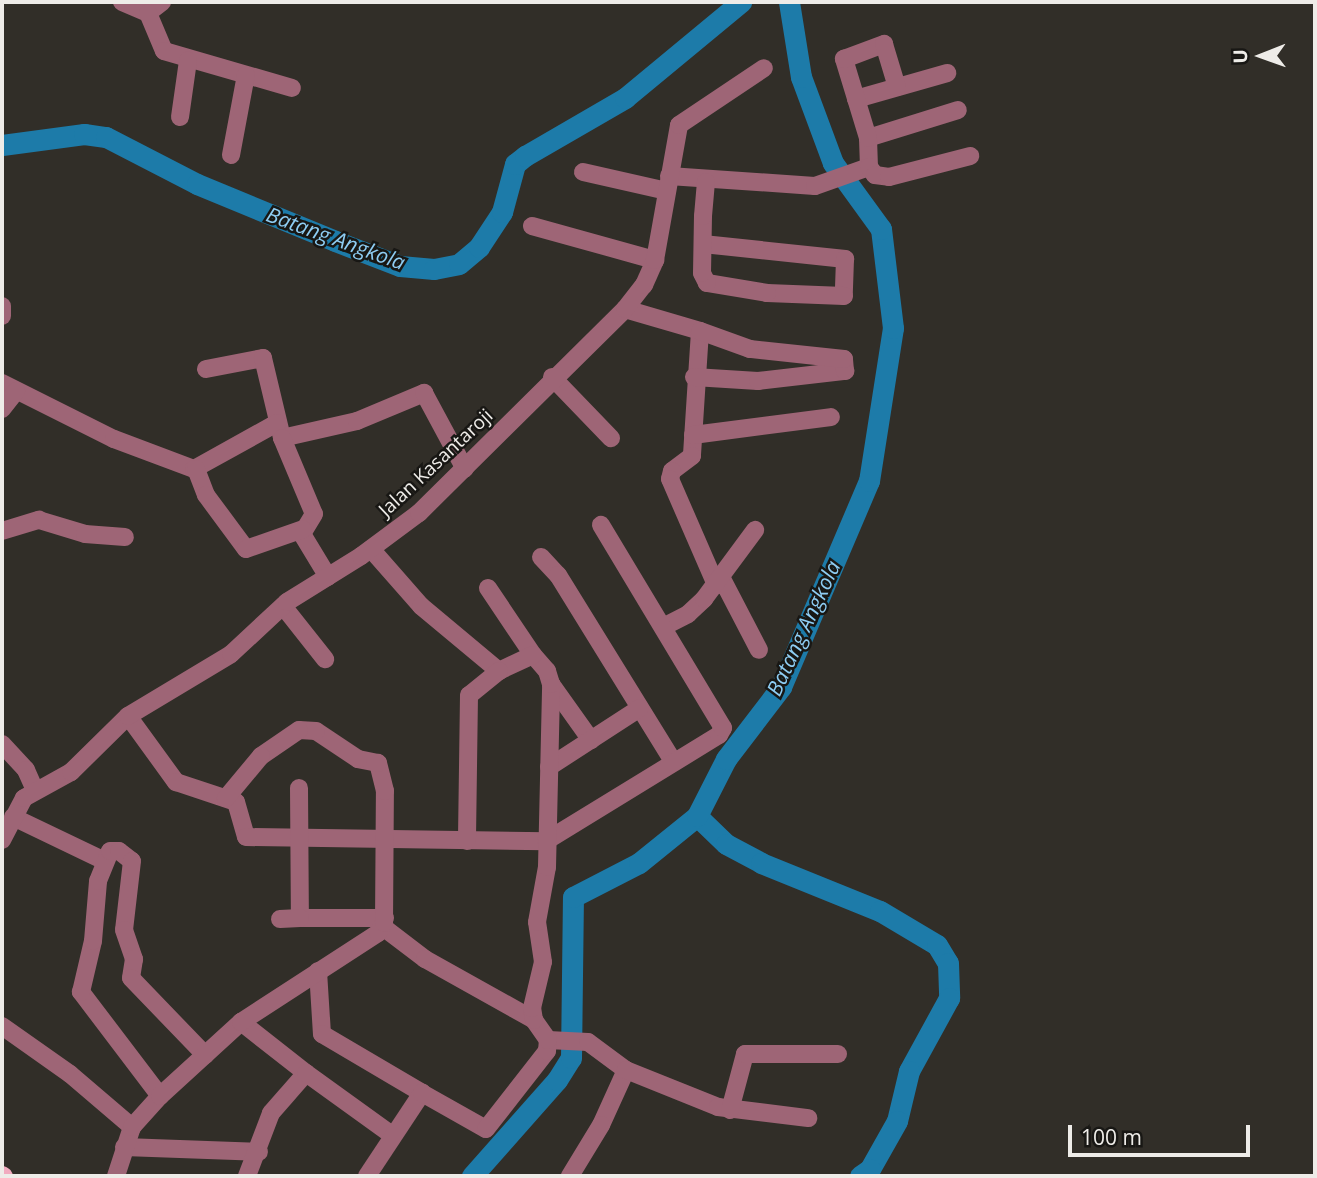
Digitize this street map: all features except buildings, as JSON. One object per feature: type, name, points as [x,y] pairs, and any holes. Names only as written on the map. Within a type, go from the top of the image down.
[{"type":"street","points":[[122,2],[148,13],[164,51],[188,61],[292,88]]},
{"type":"street","points":[[148,13],[162,2]]},
{"type":"street","points":[[864,168],[868,138],[844,59],[880,44],[885,46],[897,87]]},
{"type":"street","points":[[180,117],[188,61]]},
{"type":"street","name":"Jalan Kasantaroji","points":[[2,840],[24,798],[71,772],[128,716],[232,654],[283,606],[371,549],[465,469],[552,377],[625,309],[644,285],[655,260],[680,123],[764,68]]},
{"type":"street","points":[[856,99],[947,73]]},
{"type":"street","points":[[231,155],[246,75]]},
{"type":"street","points":[[868,138],[958,110]]},
{"type":"street","points":[[864,168],[875,175],[889,177],[970,156]]},
{"type":"street","points":[[583,172],[668,184],[706,182],[815,186],[864,168]]},
{"type":"street","points":[[703,244],[845,259],[844,296],[714,287],[704,279],[703,244],[706,182]]},
{"type":"street","points":[[532,226],[655,260]]},
{"type":"street","points":[[2,306],[2,316]]},
{"type":"street","points":[[625,309],[750,349],[844,359],[845,371],[758,381],[694,377]]},
{"type":"street","points":[[700,331],[694,377],[690,459],[672,471],[670,479],[719,581],[759,650]]},
{"type":"street","points":[[2,409],[9,387],[114,439],[195,470],[206,495],[246,549],[303,529],[312,523],[314,514],[279,431],[263,358],[206,369]]},
{"type":"street","points":[[552,377],[611,438]]},
{"type":"street","points":[[195,470],[279,431],[367,418],[422,392],[465,469]]},
{"type":"street","points":[[693,435],[831,417]]},
{"type":"street","points":[[2,531],[39,520],[85,534],[125,537]]},
{"type":"street","points":[[128,716],[176,782],[226,797],[238,804],[244,836],[546,841],[719,735],[723,726],[601,525]]},
{"type":"street","points":[[303,529],[328,577]]},
{"type":"street","points":[[663,627],[688,614],[719,581],[755,530]]},
{"type":"street","points":[[371,549],[421,606],[499,671]]},
{"type":"street","points":[[541,557],[558,575],[673,761]]},
{"type":"street","points":[[488,588],[533,656],[547,671],[551,684],[591,740]]},
{"type":"street","points":[[283,606],[325,659]]},
{"type":"street","points":[[467,841],[468,701],[478,685],[499,671],[533,656]]},
{"type":"street","points":[[534,1020],[533,1001],[543,962],[537,922],[546,878],[551,684]]},
{"type":"street","points":[[549,767],[640,708]]},
{"type":"street","points":[[226,797],[276,743],[299,730],[316,731],[358,759],[374,761],[380,767],[386,839],[384,922]]},
{"type":"street","points":[[2,744],[26,770],[35,790]]},
{"type":"street","points":[[299,788],[300,918]]},
{"type":"street","points":[[13,817],[105,861]]},
{"type":"street","points":[[160,1096],[81,992],[105,861],[112,850],[132,861],[124,930],[134,959],[131,978],[205,1055]]},
{"type":"street","points":[[280,919],[384,922],[425,959],[534,1020],[555,1040],[585,1041],[626,1070],[730,1110],[808,1118]]},
{"type":"street","points":[[116,1176],[131,1127],[160,1096],[241,1022],[318,971],[384,922]]},
{"type":"street","points":[[318,971],[322,1034],[485,1129],[555,1040]]},
{"type":"street","points":[[241,1022],[306,1073],[393,1135]]},
{"type":"street","points":[[2,1026],[70,1074],[131,1127]]},
{"type":"street","points":[[730,1110],[745,1054],[838,1054]]},
{"type":"street","points":[[570,1176],[601,1125],[626,1070]]},
{"type":"street","points":[[247,1176],[259,1152],[271,1113],[306,1073]]},
{"type":"street","points":[[367,1176],[422,1093]]},
{"type":"street","points":[[124,1147],[259,1152]]},
{"type":"waterway","name":"Batang Angkola","points":[[2,145],[84,134],[106,137],[197,184],[335,241],[400,266],[434,269],[459,264],[479,247],[502,212],[515,164],[625,98],[741,2]]},
{"type":"waterway","name":"Batang Angkola","points":[[472,1176],[557,1080],[571,1058],[573,897],[639,863],[697,816],[726,759],[781,687],[869,481],[893,328],[881,229],[833,163],[801,77],[789,2]]},
{"type":"waterway","name":"Batang Angkola","points":[[697,816],[726,844],[761,863],[880,911],[937,945],[948,963],[949,998],[909,1071],[897,1121],[870,1169],[860,1176]]}]
